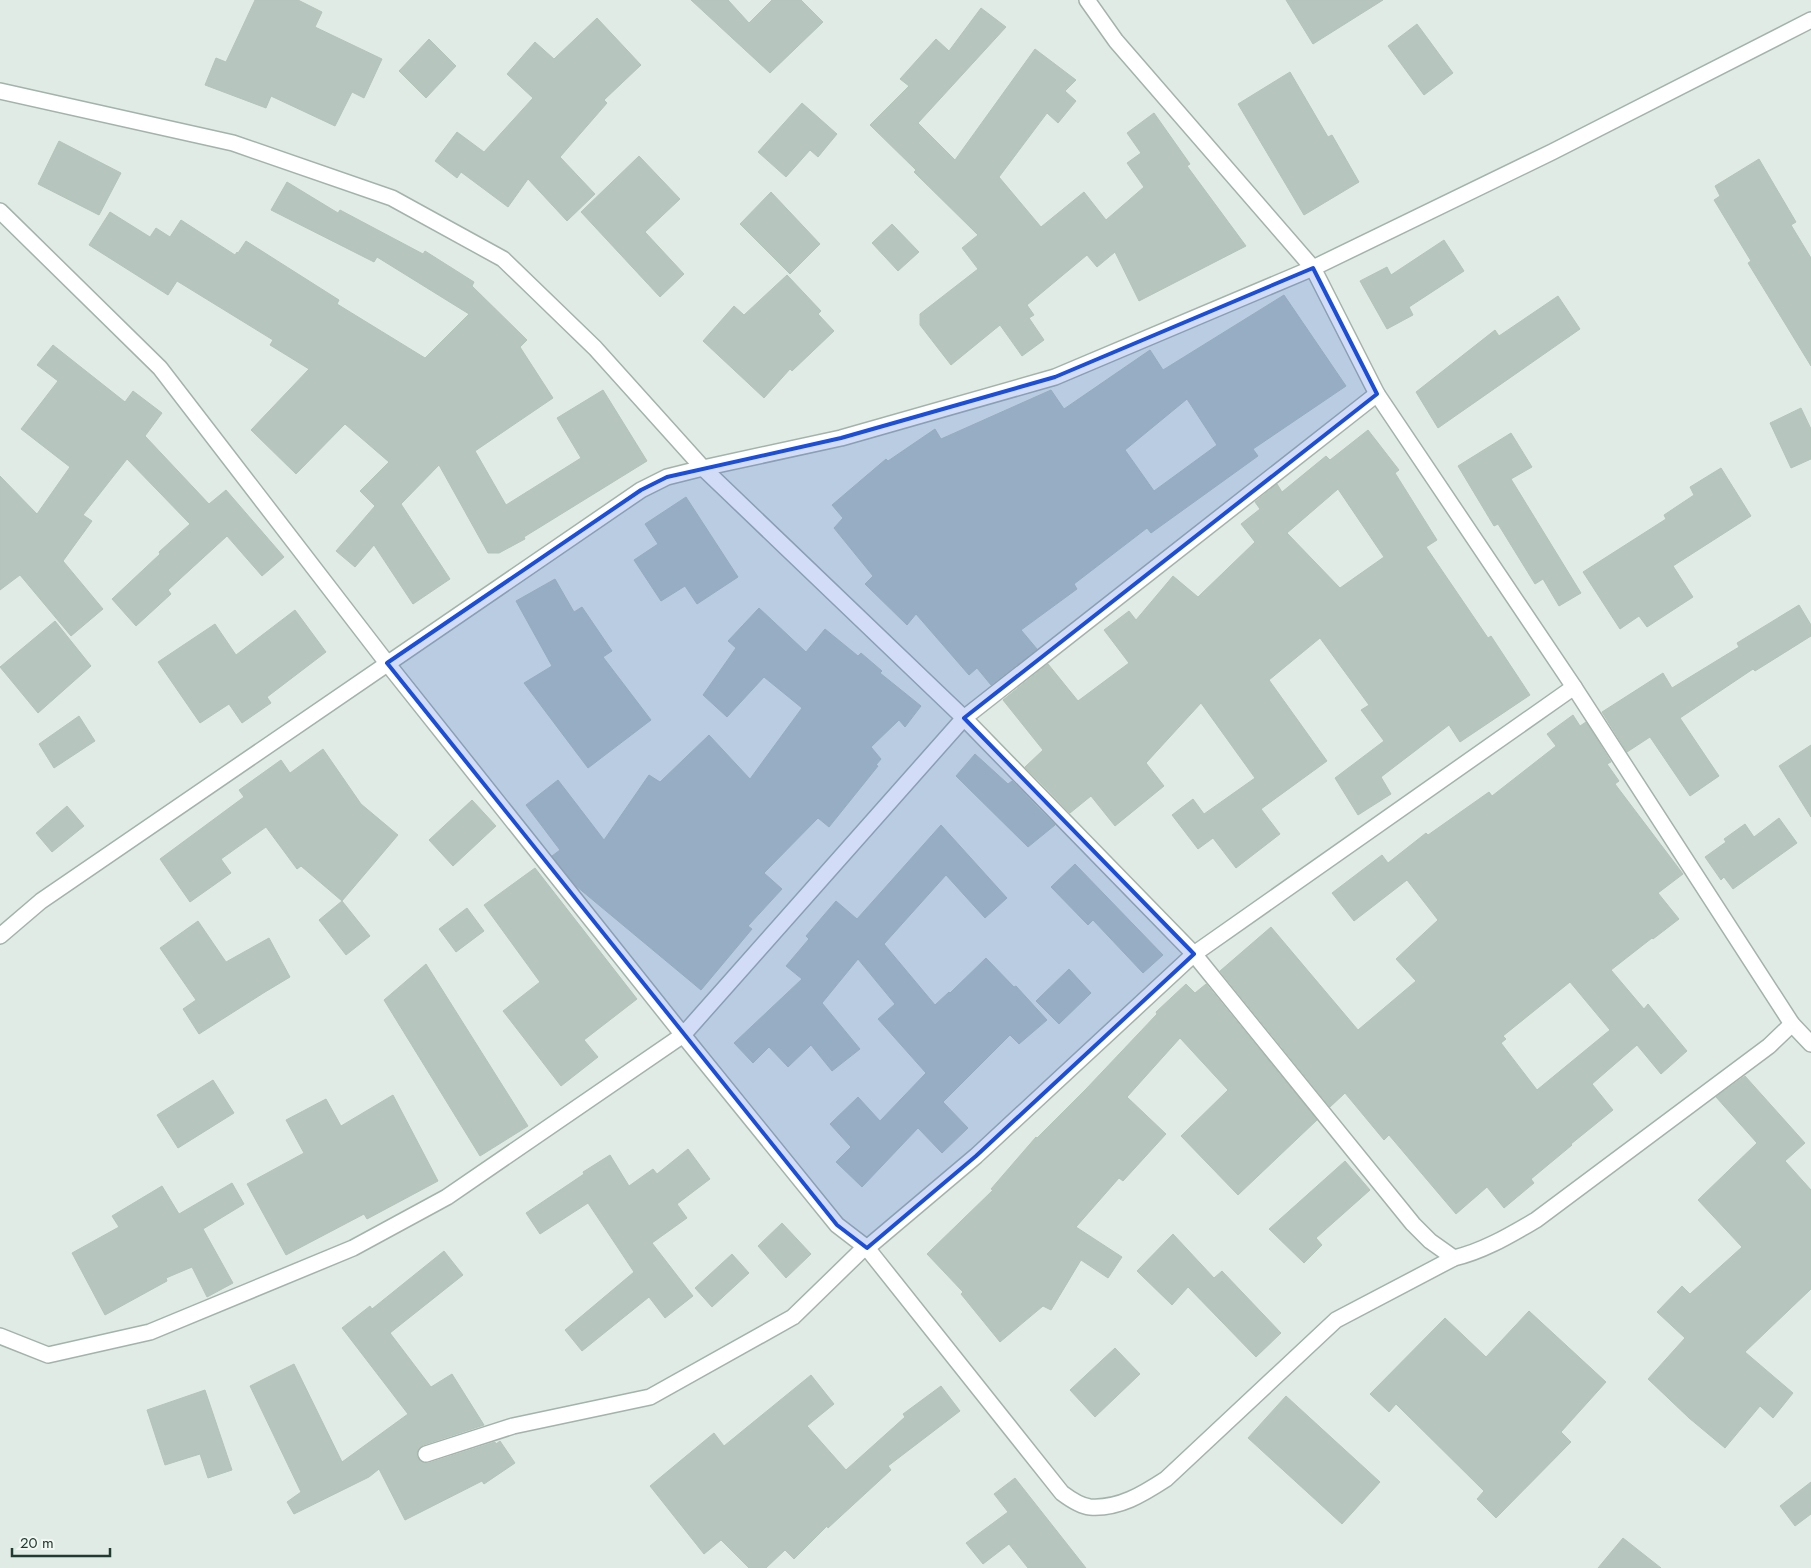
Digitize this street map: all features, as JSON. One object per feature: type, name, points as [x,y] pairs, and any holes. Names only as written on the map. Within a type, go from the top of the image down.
[{"type":"street","points":[[1087,0],[1116,41],[1313,268],[1377,394],[1574,687],[1792,1024],[1811,1044]]},
{"type":"street","points":[[0,936],[41,901],[641,490],[667,478],[841,438],[1055,377],[1313,268],[1552,152],[1811,20]]},
{"type":"street","points":[[0,90],[233,143],[392,198],[503,259],[594,348],[704,468],[964,718],[1194,954],[1413,1224],[1430,1241],[1454,1258]]},
{"type":"street","points":[[0,211],[160,368],[388,663],[683,1035],[837,1225],[866,1247],[1062,1493],[1075,1502],[1089,1507],[1116,1504],[1135,1499],[1166,1479],[1336,1320],[1454,1258],[1470,1254],[1497,1242],[1536,1220],[1769,1046],[1792,1024]]},
{"type":"street","points":[[0,1336],[48,1355],[150,1332],[353,1248],[447,1197],[683,1035],[964,718],[1377,394]]},
{"type":"street","points":[[426,1454],[513,1426],[650,1397],[793,1317],[866,1247],[976,1156],[1194,954],[1574,687]]},
{"type":"highlighted area","points":[[1313,268],[1377,394],[964,718],[1194,954],[976,1156],[867,1248],[837,1225],[387,663],[641,490],[667,477],[841,438],[1055,377]]},
{"type":"building","points":[[255,0],[298,0],[322,12],[315,27],[382,59],[364,98],[352,92],[335,126],[271,96],[266,108],[205,85],[216,58],[226,62]]},
{"type":"building","points":[[691,0],[728,0],[749,23],[772,0],[801,0],[823,22],[770,73]]},
{"type":"building","points":[[1286,0],[1383,0],[1313,44]]},
{"type":"building","points":[[981,8],[1006,27],[918,123],[955,160],[1035,49],[1076,80],[1065,91],[1076,101],[1058,123],[1047,113],[999,177],[1041,227],[1084,192],[1106,220],[1144,187],[1127,163],[1141,153],[1127,133],[1154,113],[1190,164],[1187,166],[1246,246],[1139,301],[1115,252],[1097,267],[1087,255],[1027,305],[1034,315],[1029,318],[1044,340],[1022,356],[1000,325],[951,365],[920,325],[920,314],[978,269],[962,248],[978,235],[914,172],[916,170],[870,125],[909,86],[900,79],[936,39],[949,51]]},
{"type":"building","points":[[597,18],[641,65],[604,100],[607,103],[560,157],[595,194],[567,221],[528,179],[508,207],[461,172],[457,178],[435,161],[457,132],[484,152],[533,98],[507,74],[535,42],[554,59]]},
{"type":"building","points":[[1417,24],[1453,73],[1424,95],[1388,46]]},
{"type":"building","points":[[429,39],[456,66],[426,98],[399,71]]},
{"type":"building","points":[[1290,72],[1328,137],[1332,135],[1359,182],[1304,215],[1238,104]]},
{"type":"building","points":[[802,103],[837,134],[818,157],[810,150],[786,177],[758,152]]},
{"type":"building","points":[[59,141],[121,173],[99,215],[38,184]]},
{"type":"building","points":[[639,156],[680,199],[645,232],[684,274],[660,297],[581,212]]},
{"type":"building","points":[[1759,159],[1796,222],[1791,225],[1811,258],[1811,366],[1748,263],[1751,261],[1714,200],[1720,196],[1715,186]]},
{"type":"building","points":[[287,182],[338,213],[340,210],[423,254],[425,251],[474,282],[472,286],[527,340],[520,347],[553,398],[475,451],[506,505],[581,458],[557,418],[603,390],[647,461],[524,537],[525,539],[499,553],[488,553],[439,465],[401,504],[450,579],[413,604],[374,545],[355,567],[336,551],[375,506],[360,491],[389,462],[345,424],[296,474],[251,430],[309,369],[270,345],[273,340],[177,281],[168,295],[89,245],[110,212],[150,237],[156,228],[170,237],[181,220],[235,255],[246,241],[339,300],[337,304],[425,358],[469,314],[377,257],[374,262],[271,210]]},
{"type":"building","points":[[771,192],[820,244],[790,274],[740,224]]},
{"type":"building","points":[[892,224],[919,252],[898,271],[872,243]]},
{"type":"building","points":[[1444,240],[1464,271],[1409,307],[1413,315],[1387,329],[1360,281],[1387,267],[1391,275]]},
{"type":"building","points":[[787,275],[821,311],[818,314],[834,331],[792,371],[790,369],[764,398],[703,341],[734,306],[744,315]]},
{"type":"building","points":[[1284,295],[1346,386],[1253,449],[1258,456],[1151,533],[1147,528],[1074,584],[1077,589],[1021,630],[1037,649],[991,685],[977,668],[969,675],[916,614],[907,625],[865,584],[873,576],[834,528],[843,518],[832,505],[886,459],[888,461],[935,429],[941,439],[1051,390],[1064,409],[1150,350],[1163,370]],"holes":[[[1187,399],[1217,445],[1154,491],[1125,450]]]},
{"type":"building","points":[[1558,296],[1580,329],[1438,428],[1416,392],[1495,330],[1499,336]]},
{"type":"building","points":[[53,345],[125,402],[133,391],[162,413],[145,436],[209,504],[226,490],[284,557],[262,576],[227,536],[168,590],[171,594],[136,626],[112,599],[190,524],[127,459],[83,515],[92,521],[63,561],[103,609],[71,636],[20,575],[0,590],[0,476],[37,514],[70,467],[21,429],[58,381],[37,365]]},
{"type":"building","points":[[1801,408],[1811,429],[1811,459],[1791,468],[1770,423]]},
{"type":"building","points":[[1368,430],[1399,470],[1395,473],[1437,540],[1426,547],[1488,638],[1491,636],[1530,695],[1460,742],[1449,725],[1381,777],[1391,794],[1358,815],[1335,778],[1384,741],[1361,710],[1369,705],[1320,638],[1269,680],[1327,761],[1261,809],[1280,834],[1236,868],[1213,838],[1198,849],[1172,815],[1193,799],[1204,814],[1255,778],[1201,703],[1146,763],[1164,786],[1115,826],[1091,796],[1070,813],[1025,767],[1043,750],[1003,700],[1048,664],[1078,701],[1129,663],[1104,630],[1129,611],[1136,620],[1173,576],[1198,597],[1255,542],[1241,524],[1260,509],[1255,502],[1277,484],[1282,492],[1326,456],[1330,460]],"holes":[[[1338,489],[1384,557],[1340,588],[1287,533]]]},
{"type":"building","points":[[1511,433],[1532,467],[1511,479],[1581,593],[1559,606],[1543,579],[1535,584],[1498,524],[1494,526],[1458,466]]},
{"type":"building","points":[[1721,468],[1751,516],[1673,566],[1693,597],[1647,627],[1639,616],[1620,629],[1583,572],[1666,519],[1664,515],[1694,495],[1690,487]]},
{"type":"building","points":[[686,497],[738,577],[697,604],[685,586],[661,601],[634,560],[658,544],[645,524]]},
{"type":"building","points":[[555,579],[574,612],[582,607],[612,651],[603,657],[651,720],[588,768],[524,683],[552,666],[516,601]]},
{"type":"building","points":[[1799,605],[1811,625],[1811,636],[1755,671],[1753,669],[1680,718],[1719,776],[1690,796],[1650,737],[1627,752],[1602,712],[1663,673],[1672,688],[1739,647],[1737,643]]},
{"type":"building","points":[[759,608],[806,652],[825,629],[858,656],[861,653],[882,671],[880,673],[921,706],[905,727],[899,720],[871,747],[881,759],[876,765],[878,766],[829,827],[818,818],[764,873],[782,889],[748,926],[752,929],[701,990],[576,886],[552,856],[560,850],[526,805],[558,780],[604,840],[649,775],[660,782],[709,735],[750,779],[802,708],[764,677],[727,717],[703,695],[736,648],[728,641]]},
{"type":"building","points":[[295,610],[326,652],[267,697],[271,703],[242,723],[229,704],[200,723],[158,662],[215,624],[236,655]]},
{"type":"building","points":[[55,621],[91,666],[38,713],[0,667]]},
{"type":"building","points":[[1573,715],[1580,726],[1586,722],[1611,762],[1607,764],[1619,781],[1615,784],[1683,874],[1658,893],[1679,919],[1611,970],[1644,1009],[1648,1004],[1687,1051],[1661,1074],[1637,1045],[1592,1084],[1613,1110],[1531,1179],[1534,1183],[1504,1208],[1487,1187],[1456,1214],[1389,1135],[1384,1140],[1345,1093],[1330,1107],[1220,971],[1271,927],[1358,1030],[1416,981],[1396,959],[1438,920],[1407,880],[1354,921],[1332,893],[1382,855],[1388,863],[1426,833],[1428,835],[1489,792],[1492,796],[1556,746],[1547,734]],"holes":[[[1570,982],[1610,1030],[1537,1090],[1501,1043],[1506,1039],[1503,1036]]]},
{"type":"building","points":[[79,716],[95,741],[54,768],[39,744]]},
{"type":"building","points":[[1811,745],[1811,817],[1779,766]]},
{"type":"building","points":[[323,749],[361,804],[398,835],[342,901],[301,866],[297,869],[266,827],[221,859],[231,873],[190,902],[160,859],[244,797],[239,790],[281,760],[290,773]]},
{"type":"building","points":[[975,754],[1008,784],[1012,781],[1055,825],[1028,847],[956,776]]},
{"type":"building","points":[[472,800],[496,826],[453,866],[429,840]]},
{"type":"building","points":[[67,806],[84,826],[52,852],[36,833]]},
{"type":"building","points":[[1779,818],[1797,843],[1733,889],[1724,877],[1721,880],[1705,857],[1726,842],[1724,839],[1745,824],[1754,837]]},
{"type":"building","points":[[941,825],[1007,898],[985,918],[946,875],[884,944],[935,1005],[986,958],[1014,987],[1016,986],[1047,1020],[1019,1044],[1010,1035],[943,1102],[968,1128],[942,1153],[918,1128],[862,1187],[836,1162],[851,1147],[830,1124],[858,1097],[880,1121],[926,1073],[878,1019],[895,1004],[858,959],[822,1003],[860,1049],[832,1071],[811,1045],[788,1067],[769,1047],[753,1063],[734,1043],[802,979],[786,966],[809,939],[806,936],[836,901],[857,919]]},
{"type":"building","points":[[1075,864],[1163,955],[1143,973],[1093,920],[1088,925],[1051,887]]},
{"type":"building","points":[[535,868],[637,999],[584,1040],[598,1057],[561,1086],[503,1011],[540,982],[484,905]]},
{"type":"building","points":[[342,901],[370,936],[346,955],[319,920]]},
{"type":"building","points":[[467,908],[484,931],[456,952],[439,929]]},
{"type":"building","points":[[198,921],[226,962],[269,938],[290,977],[199,1034],[183,1009],[196,1000],[160,948]]},
{"type":"building","points":[[426,964],[528,1126],[480,1156],[384,1000]]},
{"type":"building","points":[[1069,969],[1091,993],[1059,1024],[1036,1001]]},
{"type":"building","points":[[1186,984],[1195,993],[1206,984],[1317,1120],[1238,1195],[1181,1136],[1228,1090],[1180,1038],[1127,1097],[1166,1134],[1123,1181],[1119,1178],[1076,1227],[1122,1257],[1108,1278],[1081,1260],[1051,1310],[1043,1306],[1000,1342],[961,1294],[963,1292],[927,1254],[993,1190],[991,1189],[1036,1137],[1086,1089],[1157,1014],[1156,1012]]},
{"type":"building","points":[[1745,1076],[1805,1143],[1785,1161],[1811,1190],[1811,1289],[1745,1352],[1793,1393],[1773,1418],[1760,1406],[1725,1448],[1689,1418],[1648,1379],[1685,1338],[1657,1312],[1682,1286],[1690,1294],[1742,1247],[1698,1200],[1757,1143],[1716,1097]]},
{"type":"building","points":[[213,1080],[234,1113],[178,1148],[157,1115]]},
{"type":"building","points":[[393,1095],[438,1181],[367,1219],[364,1214],[286,1255],[247,1184],[304,1153],[286,1120],[326,1099],[341,1126]]},
{"type":"building","points":[[688,1149],[710,1179],[677,1204],[687,1218],[652,1243],[693,1296],[665,1318],[649,1297],[582,1351],[565,1330],[634,1272],[588,1203],[540,1234],[526,1213],[610,1155],[629,1186],[653,1169],[657,1174]]},
{"type":"building","points":[[1345,1161],[1370,1190],[1316,1238],[1322,1245],[1304,1263],[1269,1229]]},
{"type":"building","points":[[232,1183],[244,1204],[203,1229],[233,1283],[207,1297],[192,1267],[166,1278],[167,1281],[105,1315],[72,1253],[119,1227],[112,1216],[162,1186],[179,1214]]},
{"type":"building","points":[[782,1223],[811,1254],[786,1278],[758,1246]]},
{"type":"building","points":[[1173,1234],[1214,1278],[1222,1271],[1281,1333],[1256,1357],[1188,1287],[1172,1305],[1137,1271]]},
{"type":"building","points":[[444,1251],[463,1275],[390,1333],[431,1387],[452,1374],[484,1425],[423,1445],[417,1452],[417,1457],[424,1463],[429,1463],[495,1442],[496,1444],[500,1441],[515,1463],[484,1484],[482,1481],[405,1520],[379,1469],[369,1477],[294,1514],[287,1502],[301,1492],[250,1386],[294,1364],[342,1462],[408,1414],[342,1328],[370,1306],[372,1309]]},
{"type":"building","points":[[732,1254],[749,1273],[712,1307],[695,1288]]},
{"type":"building","points":[[1529,1311],[1606,1382],[1561,1432],[1571,1442],[1496,1518],[1477,1499],[1484,1491],[1396,1404],[1389,1412],[1370,1394],[1445,1318],[1486,1357]]},
{"type":"building","points":[[1115,1348],[1140,1374],[1095,1417],[1070,1390]]},
{"type":"building","points":[[811,1375],[834,1404],[807,1426],[846,1470],[905,1417],[903,1414],[941,1386],[960,1411],[888,1466],[891,1470],[828,1528],[827,1526],[794,1559],[785,1550],[766,1568],[749,1568],[721,1540],[704,1554],[650,1486],[714,1433],[724,1446]]},
{"type":"building","points":[[205,1390],[232,1470],[208,1478],[200,1454],[165,1465],[147,1410]]},
{"type":"building","points":[[1286,1396],[1380,1482],[1342,1524],[1248,1438]]},
{"type":"building","points":[[1015,1478],[1086,1568],[1028,1568],[1009,1544],[983,1564],[966,1543],[1008,1512],[994,1494]]},
{"type":"building","points":[[1811,1482],[1811,1514],[1795,1526],[1780,1506]]},
{"type":"building","points":[[1623,1538],[1661,1568],[1598,1568]]}]
